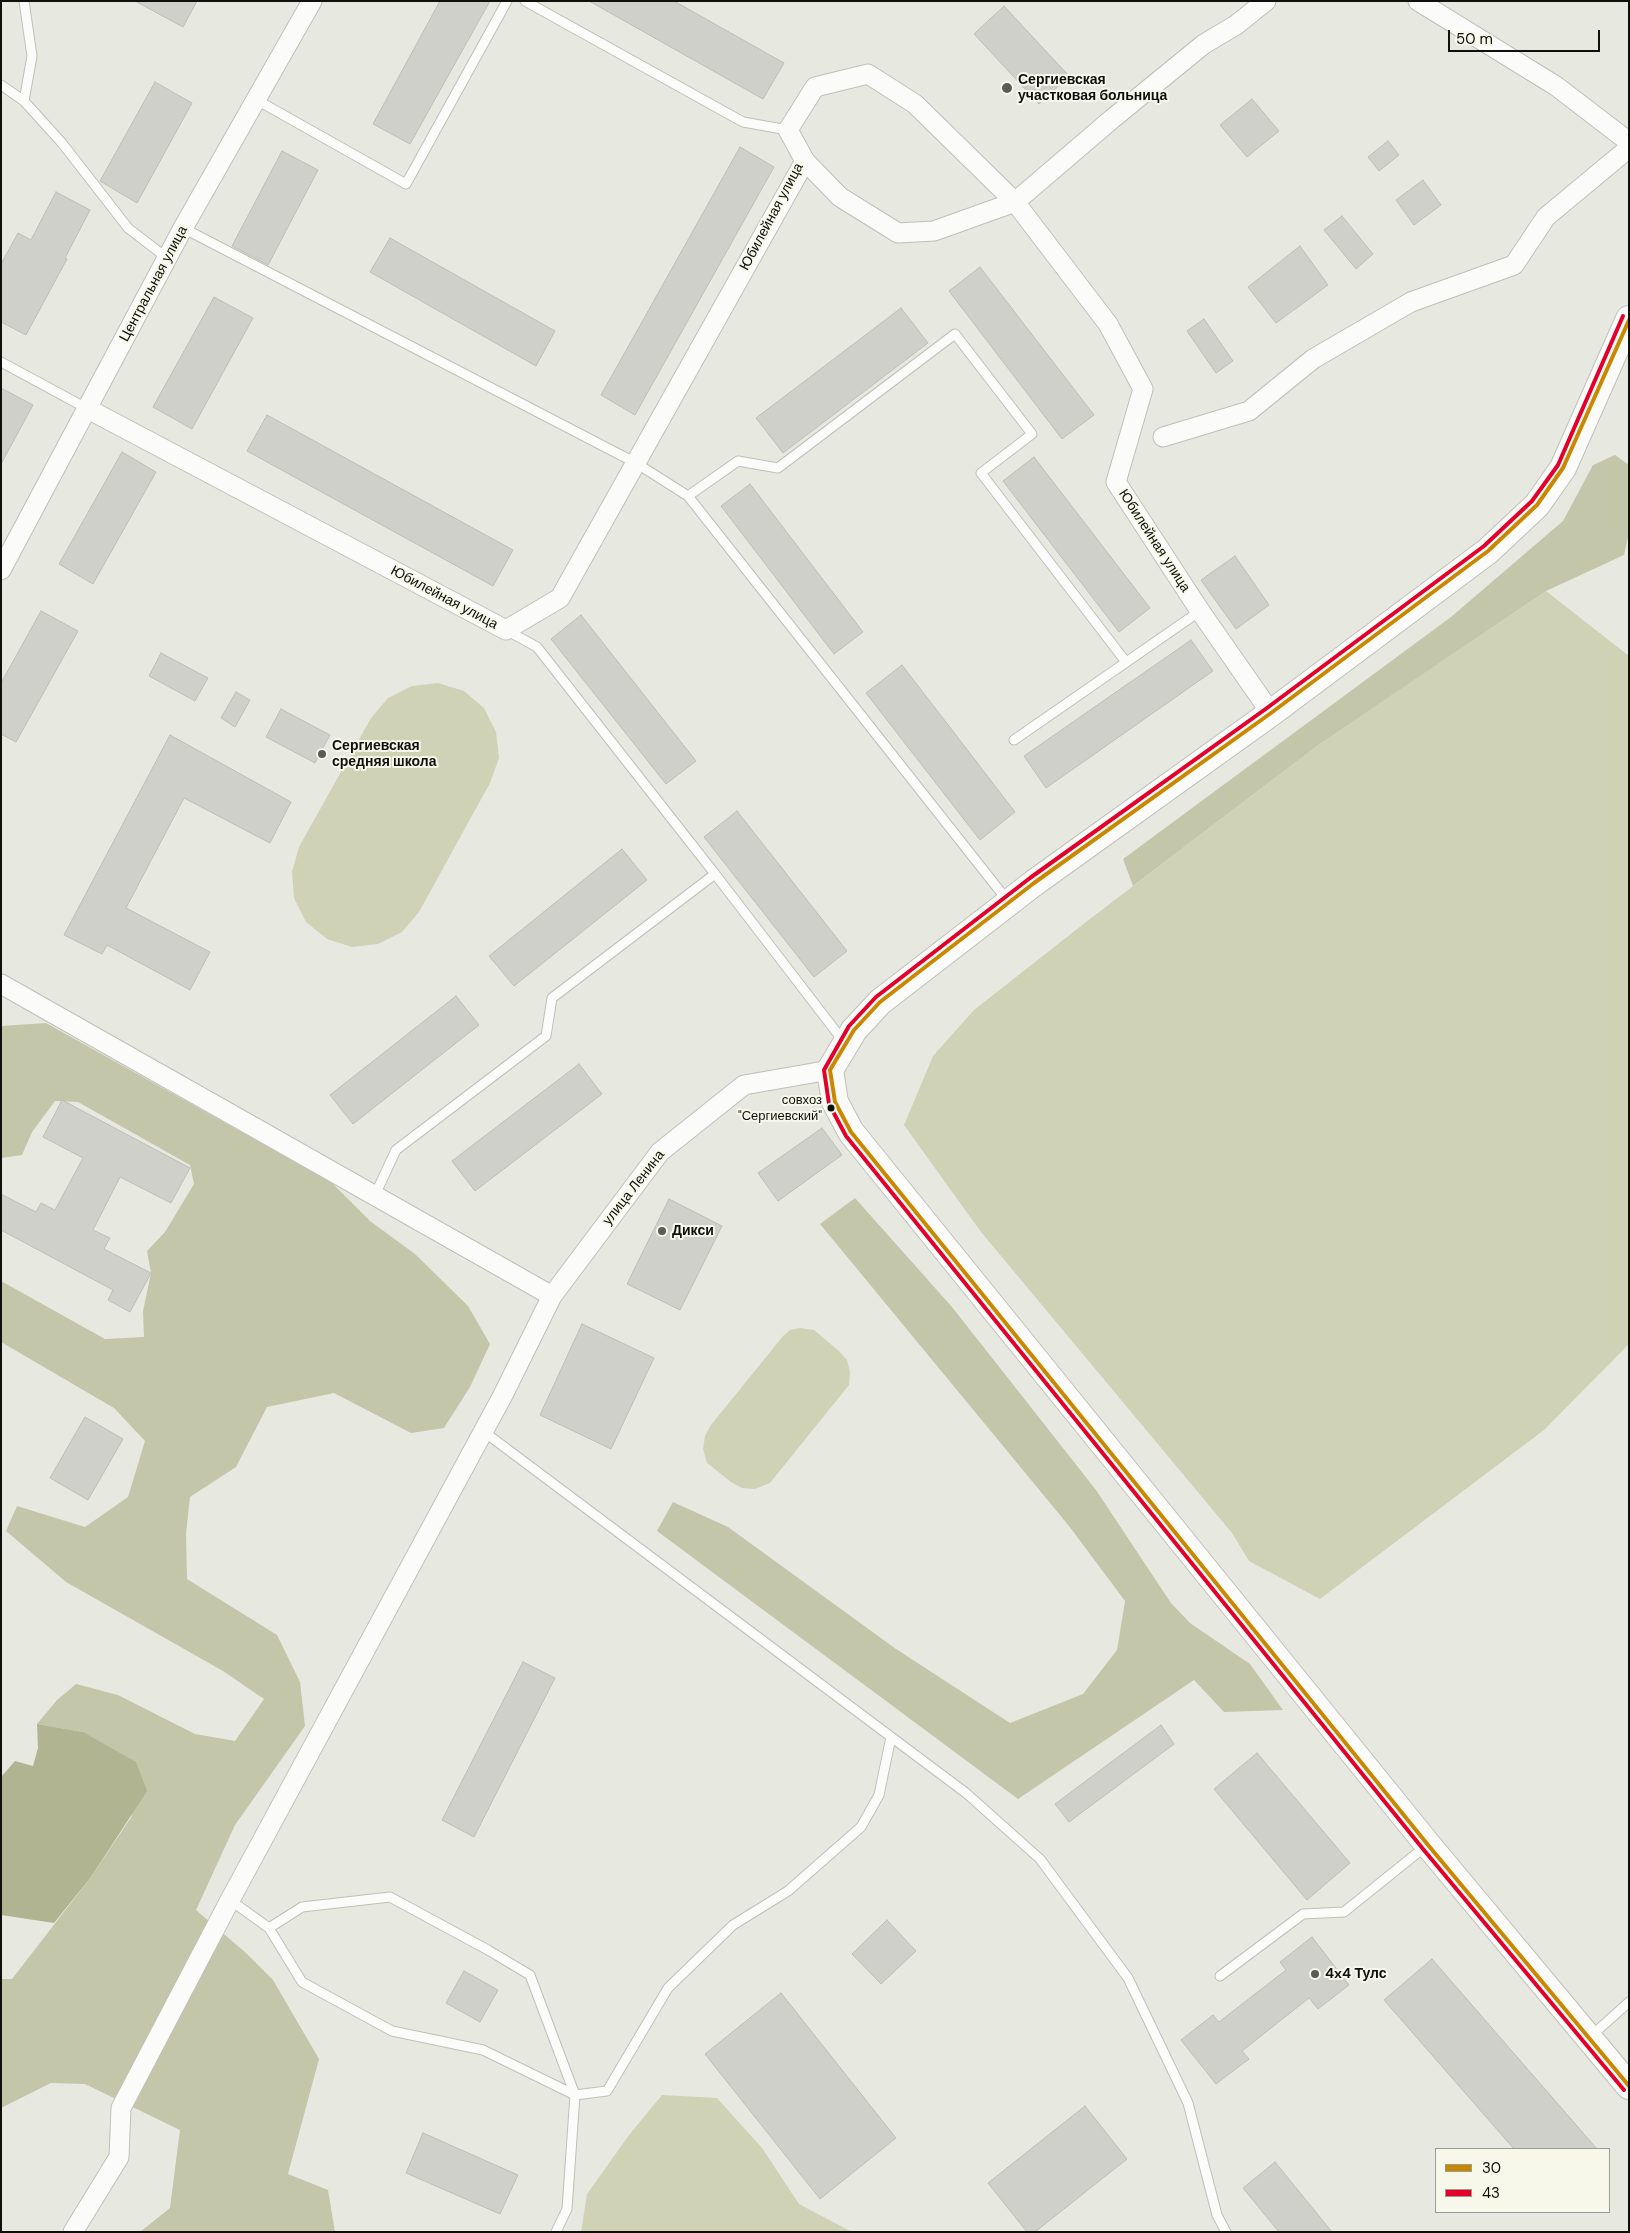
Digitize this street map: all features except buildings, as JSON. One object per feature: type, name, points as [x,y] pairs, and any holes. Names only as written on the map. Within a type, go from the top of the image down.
[{"type":"street","name":"Центральная улица","points":[[1,570],[183,228],[312,1]]},
{"type":"street","points":[[805,161],[840,197],[898,233],[934,231],[1015,202],[1204,44],[1236,25],[1266,1]]},
{"type":"street","points":[[1418,1],[1556,86],[1629,142]]},
{"type":"street","name":"Юбилейная улица","points":[[88,409],[506,630],[560,598],[805,161],[788,130],[816,86],[868,74],[915,104],[1015,202],[1108,324],[1143,389],[1116,482],[1200,611],[1271,714]]},
{"type":"street","points":[[1163,436],[1249,411],[1313,359],[1411,302],[1514,265],[1546,217],[1629,148]]},
{"type":"street","points":[[1629,319],[1563,468],[1537,505],[1488,551],[1271,714],[1009,902],[880,1002],[854,1030],[830,1070],[835,1102],[851,1132],[1428,1845],[1629,2086]]},
{"type":"street","points":[[1,984],[552,1296]]},
{"type":"street","name":"улица Ленина","points":[[73,2232],[119,2157],[121,2108],[230,1900],[503,1395],[552,1296],[660,1152],[744,1085],[830,1070]]},
{"type":"lane","points":[[24,1],[32,56],[24,101]]},
{"type":"lane","points":[[255,99],[406,184],[507,1]]},
{"type":"lane","points":[[525,1],[743,122],[788,130]]},
{"type":"lane","points":[[1,85],[24,101],[62,143],[128,228],[167,258]]},
{"type":"lane","points":[[183,228],[636,463],[688,496],[1009,902]]},
{"type":"lane","points":[[688,496],[738,461],[778,468],[955,334],[1032,434],[981,473],[1126,662]]},
{"type":"lane","points":[[1,362],[88,409]]},
{"type":"lane","points":[[1014,740],[1200,611]]},
{"type":"lane","points":[[506,630],[537,647],[846,1044]]},
{"type":"lane","points":[[375,1195],[396,1150],[546,1036],[552,998],[715,874]]},
{"type":"lane","points":[[483,1431],[966,1793],[1040,1859],[1128,1978],[1188,2102],[1217,2215],[1226,2232]]},
{"type":"lane","points":[[230,1900],[269,1928],[302,1982],[333,2001],[392,2031],[483,2050],[575,2095],[607,2091],[668,1988],[733,1925],[788,1891],[862,1827],[879,1795],[891,1737]]},
{"type":"lane","points":[[1220,1976],[1303,1914],[1344,1912],[1428,1845]]},
{"type":"lane","points":[[269,1928],[302,1907],[390,1897],[480,1945],[530,1975],[575,2095],[567,2209],[556,2232]]},
{"type":"lane","points":[[1588,2039],[1629,2002]]},
{"type":"shaded area","points":[[1615,455],[1629,465],[1629,532],[1624,555],[1546,591],[1317,746],[1133,886],[1123,859],[1451,617],[1563,521],[1593,465]]},
{"type":"shaded area","points":[[1546,591],[1629,656],[1629,1344],[1544,1430],[1320,1599],[1249,1561],[1232,1533],[981,1232],[904,1125],[933,1056],[974,1010],[1317,746]]},
{"type":"shaded area","points":[[438,683],[464,691],[484,708],[496,732],[499,758],[490,783],[419,912],[402,932],[378,944],[352,947],[327,939],[306,922],[294,898],[292,872],[299,847],[371,718],[388,698],[412,686]]},
{"type":"shaded area","points":[[46,1023],[331,1182],[370,1221],[415,1254],[468,1306],[490,1344],[470,1387],[444,1428],[411,1433],[334,1393],[267,1407],[236,1467],[190,1497],[186,1533],[187,1579],[277,1635],[300,1682],[305,1726],[235,1825],[196,1910],[246,1953],[273,1980],[319,2059],[288,2174],[328,2190],[335,2232],[140,2232],[170,2208],[180,2130],[85,2084],[51,2083],[1,2108],[1,1979],[12,1979],[91,1877],[132,1816],[83,1732],[37,1724],[57,1700],[76,1684],[118,1695],[195,1734],[235,1741],[264,1699],[223,1671],[66,1582],[6,1531],[17,1506],[85,1527],[128,1497],[145,1441],[114,1408],[1,1342],[1,1281],[105,1339],[144,1337],[143,1311],[151,1273],[147,1251],[165,1232],[194,1184],[190,1165],[78,1102],[55,1101],[32,1132],[22,1155],[1,1158],[1,1026]]},
{"type":"shaded area","points":[[855,1198],[952,1307],[1096,1490],[1171,1603],[1190,1623],[1250,1664],[1283,1710],[1224,1712],[1194,1680],[1018,1799],[657,1531],[673,1502],[728,1527],[896,1649],[1010,1723],[1083,1694],[1117,1650],[1125,1601],[1069,1526],[820,1224]]},
{"type":"shaded area","points":[[800,1328],[814,1330],[847,1360],[850,1372],[849,1385],[770,1483],[755,1489],[742,1488],[731,1482],[707,1463],[703,1449],[705,1436],[711,1425],[783,1336],[790,1330]]},
{"type":"shaded area","points":[[37,1724],[83,1732],[136,1762],[147,1791],[91,1877],[54,1923],[1,1915],[1,1777],[15,1761],[33,1766],[38,1748]]},
{"type":"shaded area","points":[[662,2095],[717,2098],[762,2148],[799,2204],[852,2232],[581,2232],[587,2194],[629,2135]]},
{"type":"transit line","name":"43","points":[[1623,316],[1558,465],[1532,501],[1484,546],[1267,708],[1030,878],[876,997],[849,1026],[824,1070],[829,1104],[846,1136],[1423,1849],[1624,2090]]},
{"type":"transit line","name":"30","points":[[1629,320],[1563,468],[1537,505],[1488,551],[1271,713],[1034,883],[880,1002],[854,1030],[830,1070],[835,1102],[851,1132],[1428,1845],[1629,2086]]},
{"type":"place","name":"Сергиевская участковая больница","points":[[1007,88]]},
{"type":"place","name":"Сергиевская средняя школа","points":[[322,754]]},
{"type":"place","name":"совхоз \"Сергиевский\"","points":[[831,1108]]},
{"type":"place","name":"Дикси","points":[[662,1231]]},
{"type":"place","name":"4x4 Тулс","points":[[1315,1974]]}]
